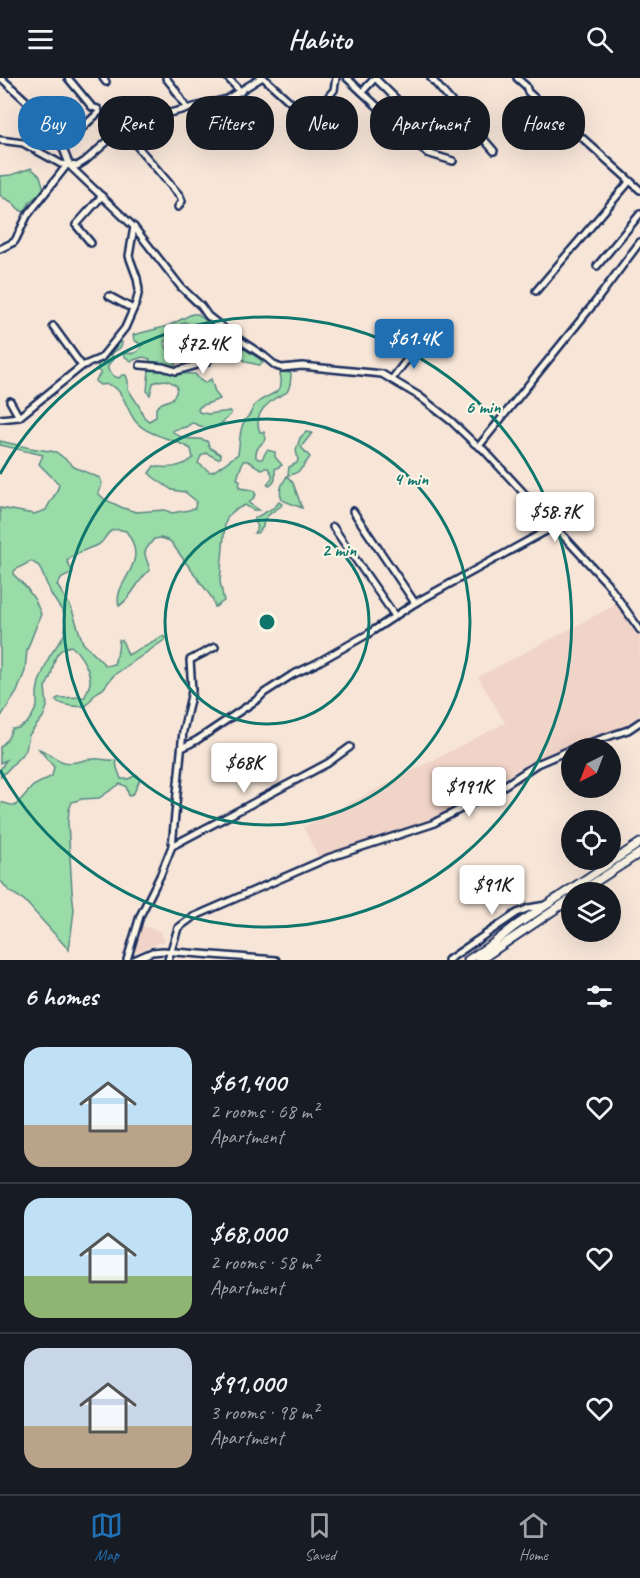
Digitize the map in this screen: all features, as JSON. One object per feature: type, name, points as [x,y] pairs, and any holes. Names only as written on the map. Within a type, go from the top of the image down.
[{"type":"main road","points":[[480,960],[547,905],[640,843]]},
{"type":"main road","points":[[595,882],[640,853]]},
{"type":"main road","points":[[468,960],[561,905]]},
{"type":"street","points":[[1,78],[21,96]]},
{"type":"street","points":[[68,78],[83,96]]},
{"type":"street","points":[[166,78],[186,107]]},
{"type":"street","points":[[228,78],[241,92]]},
{"type":"street","points":[[329,96],[334,90],[336,78]]},
{"type":"street","points":[[347,78],[427,153],[453,161]]},
{"type":"street","points":[[362,92],[375,78],[441,142],[427,153]]},
{"type":"street","points":[[431,78],[494,151]]},
{"type":"street","points":[[518,78],[528,92],[640,190]]},
{"type":"street","points":[[232,96],[259,79],[286,101]]},
{"type":"street","points":[[86,99],[99,112],[86,124]]},
{"type":"street","points":[[0,140],[22,143],[53,161],[76,166],[98,150]]},
{"type":"street","points":[[63,150],[68,165],[134,227],[181,287],[208,316],[276,366],[282,368],[302,366],[382,374],[419,396],[437,410],[488,453],[606,583],[640,630]]},
{"type":"street","points":[[140,150],[180,196],[182,201],[178,207]]},
{"type":"street","points":[[0,249],[16,239],[27,216],[68,165]]},
{"type":"street","points":[[536,291],[630,181]]},
{"type":"street","points":[[91,243],[76,225],[102,196]]},
{"type":"street","points":[[597,266],[640,214]]},
{"type":"street","points":[[0,419],[19,417],[82,366],[101,358],[125,328],[139,290],[129,256],[134,227]]},
{"type":"street","points":[[480,446],[640,242]]},
{"type":"street","points":[[109,296],[133,309]]},
{"type":"street","points":[[140,365],[163,367],[176,372],[207,362],[216,340],[215,322]]},
{"type":"street","points":[[53,326],[82,366]]},
{"type":"street","points":[[392,379],[405,362],[423,348]]},
{"type":"street","points":[[10,401],[19,417]]},
{"type":"street","points":[[352,511],[415,603]]},
{"type":"street","points":[[182,748],[292,675],[368,634],[415,603],[555,526]]},
{"type":"street","points":[[333,527],[395,616]]},
{"type":"street","points":[[127,960],[140,916],[172,846],[185,718],[192,691],[189,660],[215,648]]},
{"type":"street","points":[[605,738],[628,730],[640,722]]},
{"type":"street","points":[[172,846],[328,763],[350,747]]},
{"type":"street","points":[[168,960],[178,928],[193,917],[328,858],[432,824],[499,789],[537,764],[561,754]]},
{"type":"street","points":[[448,960],[517,913],[547,905]]},
{"type":"street","points":[[134,960],[152,952],[276,960]]},
{"type":"shaded area","points":[[619,603],[640,636],[640,718],[628,728],[593,738],[561,738],[561,750],[523,767],[438,817],[437,815],[418,827],[382,837],[321,862],[303,827],[505,723],[478,677]]},
{"type":"shaded area","points":[[142,926],[160,931],[165,941],[133,953],[132,950]]},
{"type":"green space","points":[[31,168],[40,176],[44,189],[30,202],[24,212],[0,195],[0,176]]},
{"type":"green space","points":[[192,314],[198,314],[224,336],[263,363],[259,365],[246,362],[231,347],[209,339],[185,322],[175,328],[175,339],[164,342],[170,355],[176,359],[176,363],[173,366],[159,363],[160,367],[166,373],[195,374],[205,383],[211,379],[220,399],[201,406],[198,409],[199,412],[208,414],[230,411],[231,414],[210,429],[192,423],[173,430],[173,432],[183,438],[207,441],[210,448],[221,457],[218,459],[206,453],[201,456],[198,463],[210,472],[214,471],[238,454],[242,425],[255,405],[279,390],[282,372],[291,373],[287,392],[266,406],[260,413],[258,422],[260,432],[264,432],[266,439],[257,449],[256,457],[262,459],[267,450],[275,452],[275,457],[282,465],[275,469],[274,481],[269,486],[267,484],[272,474],[268,468],[261,469],[248,461],[243,461],[237,479],[240,480],[239,488],[253,490],[256,495],[249,503],[259,510],[253,510],[245,505],[228,516],[225,524],[220,582],[224,601],[215,607],[212,598],[170,541],[161,538],[154,539],[145,551],[150,570],[119,606],[118,597],[130,572],[135,554],[133,543],[126,531],[117,529],[111,531],[100,544],[77,553],[67,561],[73,573],[62,578],[57,585],[71,607],[83,643],[106,666],[114,664],[119,640],[122,640],[128,655],[163,636],[166,639],[114,675],[86,706],[70,706],[55,700],[85,697],[90,683],[87,668],[71,646],[59,652],[45,687],[47,707],[43,717],[29,735],[26,750],[1,777],[0,770],[6,760],[0,763],[0,747],[7,740],[12,729],[27,723],[32,716],[37,706],[39,682],[49,657],[64,635],[66,624],[65,615],[52,596],[39,566],[31,561],[15,570],[13,574],[26,587],[41,614],[27,650],[25,671],[17,692],[0,718],[0,508],[34,514],[46,510],[59,484],[39,464],[43,455],[0,445],[0,441],[56,452],[74,467],[100,478],[102,484],[98,493],[104,499],[123,508],[136,512],[165,510],[172,513],[195,508],[196,501],[185,492],[172,490],[149,473],[154,466],[174,467],[184,464],[193,458],[191,449],[142,427],[132,416],[119,391],[95,381],[101,373],[97,370],[98,365],[106,359],[119,342],[122,342],[120,348],[112,354],[113,360],[108,365],[108,370],[119,378],[126,375],[128,389],[144,417],[149,421],[156,417],[156,408],[172,399],[177,386],[166,380],[157,381],[153,383],[150,395],[147,391],[150,359],[143,357],[131,361],[124,356],[123,352],[134,353],[142,345],[134,340],[133,335],[168,326]]},
{"type":"green space","points":[[306,432],[312,433],[301,447],[310,457],[298,471],[288,475],[289,467],[297,463],[296,450],[300,438]]},
{"type":"green space","points":[[287,476],[293,483],[302,508],[282,500],[282,484]]},
{"type":"green space","points":[[279,502],[281,506],[269,515],[257,533],[254,533],[258,527],[255,518],[275,507]]},
{"type":"green space","points":[[39,749],[68,763],[89,759],[116,760],[121,779],[137,775],[140,779],[134,793],[129,796],[126,786],[120,784],[99,798],[72,802],[68,822],[74,910],[69,950],[24,900],[9,891],[0,880],[0,802],[15,806],[33,786],[52,776],[54,767]]}]
